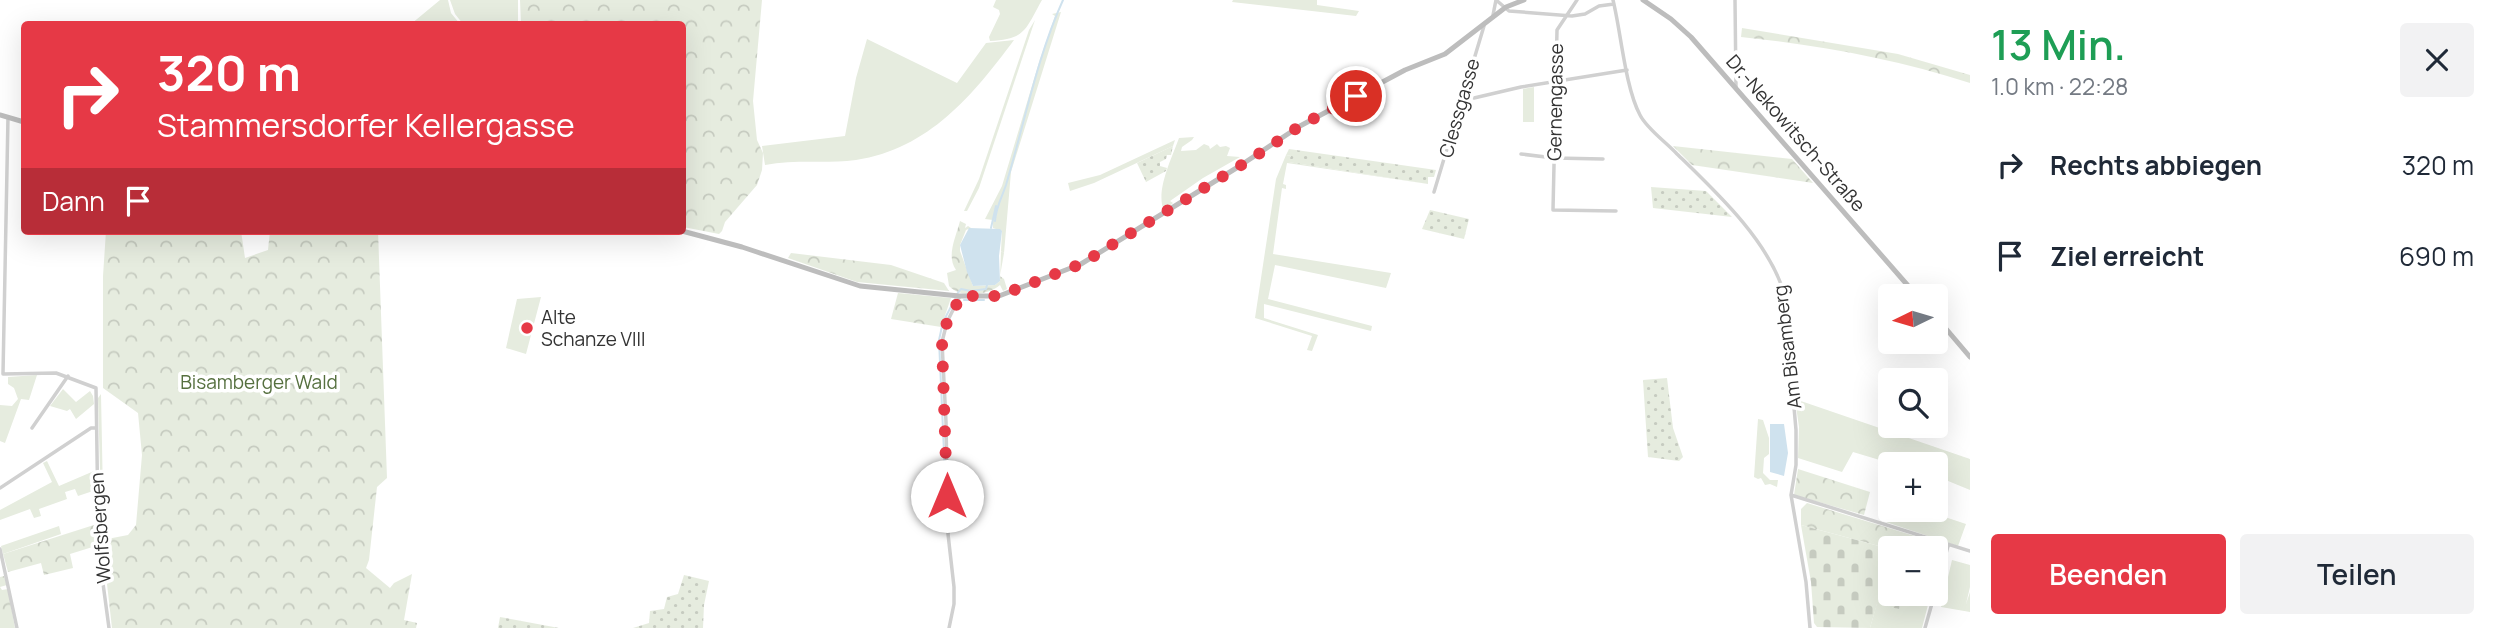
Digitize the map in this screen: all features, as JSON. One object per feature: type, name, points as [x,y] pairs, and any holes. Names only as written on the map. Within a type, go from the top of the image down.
[{"type":"street","points":[[1474,98],[1628,70],[1614,2],[1596,6],[1581,15],[1568,15],[1509,11],[1496,0],[1492,17]]},
{"type":"street","points":[[686,232],[742,247],[860,286],[957,296],[999,296],[1081,264],[1300,126],[1405,70],[1445,54],[1506,7],[1524,0]]},
{"type":"street","name":"Gernengasse","points":[[1577,0],[1557,30],[1553,210],[1616,211]]},
{"type":"street","name":"Dr.-Nekowitsch-Straße","points":[[1643,0],[1691,37],[1907,284]]},
{"type":"street","points":[[1735,0],[1736,87]]},
{"type":"street","name":"Clessgasse","points":[[1434,192],[1484,25]]},
{"type":"street","name":"Am Bisamberg","points":[[1628,70],[1640,117],[1740,220],[1779,277],[1784,293],[1796,430],[1796,465],[1791,495],[1806,582],[1810,628]]},
{"type":"street","points":[[0,116],[21,121]]},
{"type":"street","name":"Wolfsbergen","points":[[8,117],[3,374],[47,372],[68,376],[96,388],[98,518],[102,576],[110,628]]},
{"type":"street","points":[[1521,154],[1602,159]]},
{"type":"street","points":[[949,628],[954,587],[947,518],[942,342],[957,296]]},
{"type":"street","points":[[1948,331],[1970,357]]},
{"type":"street","points":[[32,428],[68,376]]},
{"type":"street","points":[[0,488],[91,428],[96,428]]},
{"type":"street","points":[[1791,495],[1920,536]]},
{"type":"street","points":[[1948,545],[1970,551]]},
{"type":"street","points":[[0,549],[17,628]]},
{"type":"street","points":[[1925,628],[1931,606]]},
{"type":"green space","points":[[440,0],[448,0],[451,13],[458,21],[415,21]]},
{"type":"green space","points":[[450,0],[518,0],[518,21],[461,21]]},
{"type":"green space","points":[[520,0],[762,0],[753,101],[757,140],[763,153],[762,170],[757,185],[725,222],[719,234],[686,228],[686,21],[521,21]]},
{"type":"green space","points":[[996,0],[1042,0],[1028,26],[1018,35],[990,41],[989,37],[1000,14],[999,10],[993,7]]},
{"type":"green space","points":[[1317,0],[1317,5],[1359,11],[1356,16],[1232,2]]},
{"type":"green space","points":[[1061,12],[1011,172],[1004,253],[1001,251],[1002,231],[993,228],[993,220],[985,219],[1002,186],[1055,16],[1052,14]]},
{"type":"green space","points":[[1035,20],[979,188],[967,211],[964,211],[979,179],[1029,30]]},
{"type":"green space","points":[[1742,28],[1898,54],[1970,75],[1970,83],[1857,54],[1741,37]]},
{"type":"green space","points":[[867,39],[957,83],[986,43],[1014,40],[965,99],[927,132],[906,144],[882,154],[856,160],[765,165],[762,146],[845,136],[856,78]]},
{"type":"green space","points":[[1534,87],[1534,122],[1523,122],[1523,89]]},
{"type":"green space","points":[[1194,137],[1181,151],[1196,150],[1204,144],[1210,149],[1217,144],[1230,148],[1227,156],[1240,157],[1170,201],[1173,203],[1164,211],[1163,184],[1179,138]]},
{"type":"green space","points":[[1175,140],[1173,146],[1094,183],[1070,191],[1068,183],[1100,175]]},
{"type":"green space","points":[[1173,146],[1171,155],[1167,155],[1166,159],[1160,162],[1160,166],[1167,168],[1166,171],[1146,182],[1137,163]]},
{"type":"green space","points":[[1673,146],[1792,159],[1813,183],[1692,165]]},
{"type":"green space","points":[[1289,149],[1436,170],[1434,177],[1428,177],[1428,184],[1288,162],[1291,156],[1286,155]]},
{"type":"green space","points":[[1286,155],[1291,156],[1289,162],[1428,184],[1287,163],[1283,184],[1286,189],[1282,188],[1273,254],[1391,273],[1386,288],[1275,265],[1268,299],[1372,326],[1371,331],[1264,304],[1264,318],[1318,335],[1312,351],[1307,350],[1312,336],[1255,318],[1276,179]]},
{"type":"green space","points":[[1651,187],[1706,191],[1732,217],[1653,208]]},
{"type":"green space","points":[[1430,210],[1469,219],[1464,239],[1422,229]]},
{"type":"green space","points":[[960,221],[966,224],[965,228],[971,228],[966,230],[960,251],[973,286],[995,285],[1000,281],[1000,276],[1007,289],[1003,291],[1000,285],[982,293],[968,294],[960,293],[949,286],[947,273],[956,270],[952,253]]},
{"type":"green space","name":"Bisamberger Wald","points":[[106,235],[242,235],[245,258],[268,250],[270,235],[378,235],[387,478],[377,487],[366,568],[390,588],[412,574],[404,620],[417,623],[416,628],[112,628],[102,540],[128,535],[136,525],[142,455],[138,413],[103,388]]},
{"type":"green space","points":[[1001,251],[1004,253],[1000,275]]},
{"type":"green space","points":[[791,253],[891,265],[944,283],[949,291],[857,282],[788,258]]},
{"type":"green space","points":[[898,293],[951,298],[941,327],[891,319]]},
{"type":"green space","points":[[541,297],[526,354],[506,348],[517,299]]},
{"type":"green space","points":[[37,375],[29,400],[21,399],[5,443],[0,441],[0,405],[12,406],[18,399],[14,388],[8,384],[8,377]]},
{"type":"green space","points":[[1667,378],[1673,428],[1683,457],[1679,461],[1648,457],[1643,380]]},
{"type":"green space","points":[[63,389],[76,402],[90,391],[94,404],[76,419],[70,409],[67,411],[50,406]]},
{"type":"green space","points":[[101,394],[103,496],[108,538],[102,540],[98,398]]},
{"type":"green space","points":[[1795,399],[1878,427],[1878,438],[1909,438],[1970,459],[1970,490],[1948,481],[1948,452],[1878,452],[1878,460],[1853,452],[1842,472],[1798,458],[1799,427]]},
{"type":"green space","points":[[1758,419],[1763,420],[1769,438],[1769,454],[1764,458],[1763,473],[1770,480],[1778,480],[1777,487],[1765,485],[1761,478],[1754,477]]},
{"type":"green space","points":[[47,461],[59,486],[94,471],[96,490],[78,496],[75,489],[65,492],[67,499],[39,509],[41,516],[34,518],[30,509],[0,520],[0,510],[52,482],[43,463]]},
{"type":"green space","points":[[1798,469],[1870,492],[1864,515],[1794,495]]},
{"type":"green space","points":[[1807,503],[1915,536],[1878,536],[1878,546],[1801,525],[1801,509]]},
{"type":"green space","points":[[1948,518],[1966,524],[1958,546],[1948,543],[1948,536],[1928,536],[1886,522],[1948,522]]},
{"type":"green space","points":[[97,524],[99,545],[70,554],[73,568],[44,575],[41,563],[8,572],[3,554]]},
{"type":"green space","points":[[1801,525],[1878,546],[1878,604],[1870,628],[1817,627],[1814,623],[1811,582]]},
{"type":"green space","points":[[59,526],[61,534],[3,554],[1,546]]},
{"type":"green space","points":[[1952,560],[1970,565],[1970,587],[1966,604],[1970,592],[1970,612],[1941,607],[1948,606],[1948,577]]},
{"type":"green space","points":[[684,575],[709,581],[703,628],[633,628],[649,623],[650,611],[664,609],[667,597],[678,594]]},
{"type":"green space","points":[[4,576],[7,585],[0,587],[0,577]]},
{"type":"green space","points":[[0,587],[2,590],[8,589],[15,628],[0,628]]},
{"type":"green space","points":[[1877,603],[1878,606],[1899,609],[1900,606],[1928,606],[1922,628],[1870,628]]},
{"type":"green space","points":[[500,617],[559,628],[498,628]]},
{"type":"water","points":[[969,228],[1002,231],[1000,281],[995,285],[973,286],[960,245]]},
{"type":"water","points":[[1770,424],[1784,424],[1788,453],[1784,476],[1770,472]]},
{"type":"waterway","points":[[995,221],[1038,68],[1063,0]]},
{"type":"waterway","points":[[991,228],[996,206]]},
{"type":"waterway","points":[[957,294],[961,289],[986,289],[987,285]]},
{"type":"waterway","points":[[945,475],[939,340],[943,322],[955,299]]},
{"type":"waterway","points":[[964,300],[984,300]]},
{"type":"waterway","points":[[946,502],[946,531]]},
{"type":"place","name":"Alte Schanze VIII","points":[[527,328]]},
{"type":"route","points":[[947,496],[942,342],[947,322],[961,296],[999,296],[1081,264],[1300,126],[1356,96]]}]
